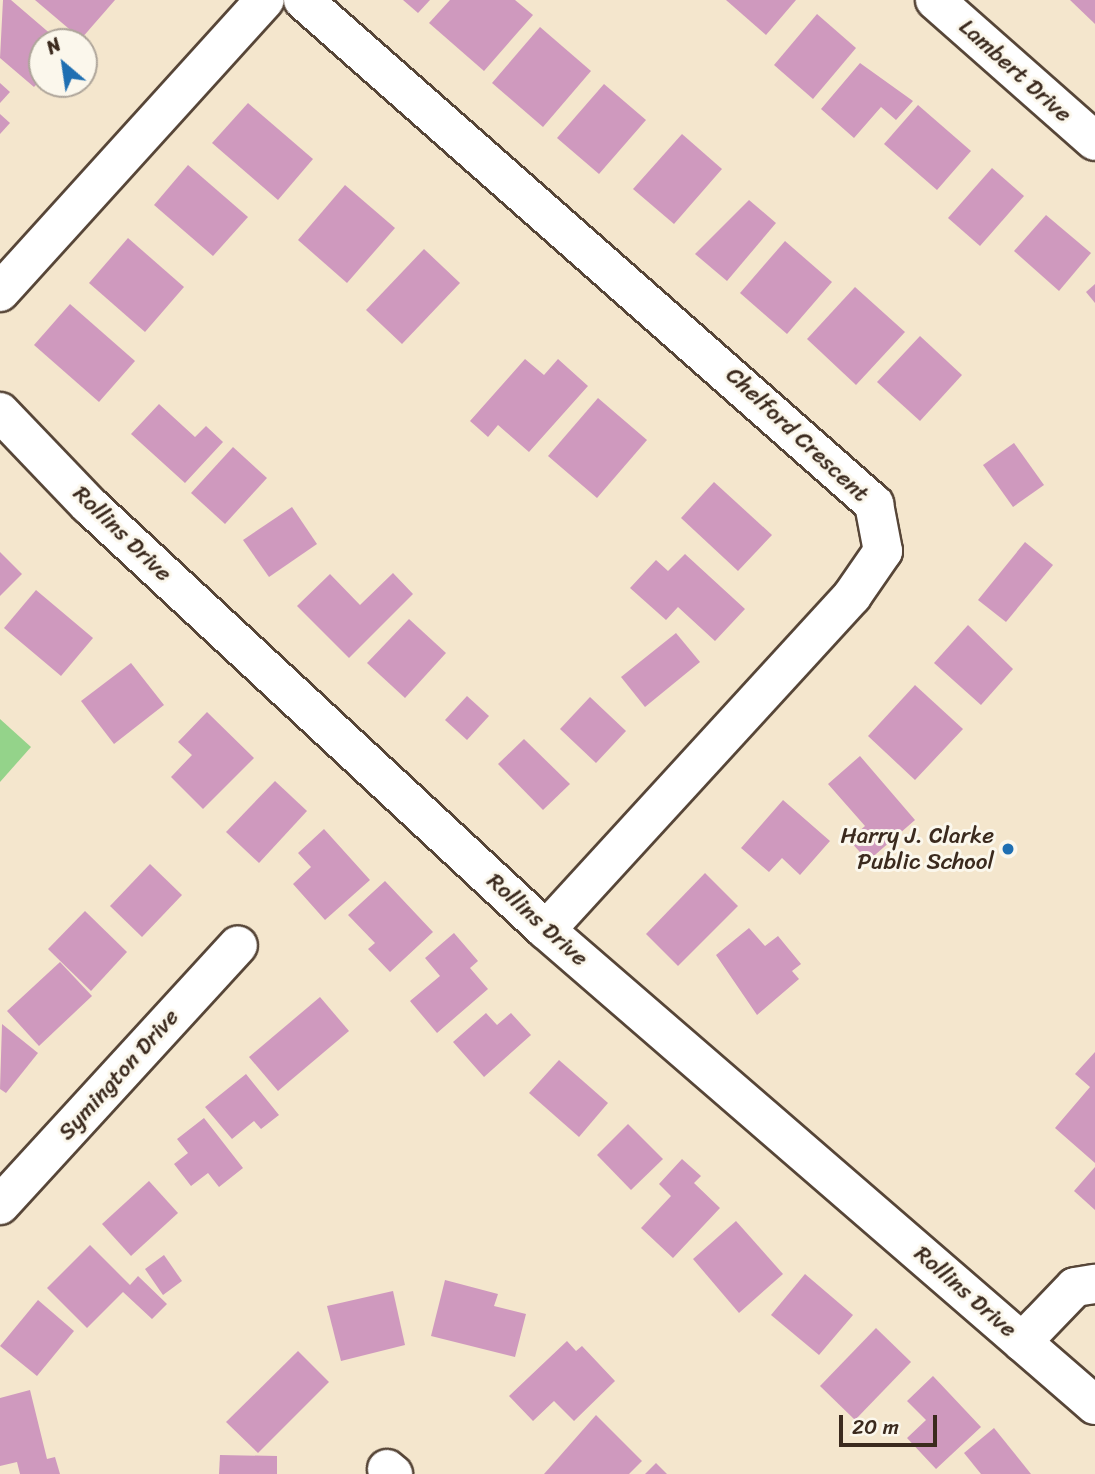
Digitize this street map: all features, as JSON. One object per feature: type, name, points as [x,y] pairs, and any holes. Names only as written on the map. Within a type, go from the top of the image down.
[{"type":"street","points":[[0,292],[265,0]]},
{"type":"street","name":"Chelford Crescent","points":[[303,0],[874,504],[883,551],[852,596],[546,930]]},
{"type":"street","name":"Lambert Drive","points":[[935,0],[1095,141]]},
{"type":"street","name":"Rollins Drive","points":[[0,412],[89,505],[546,930],[1095,1405]]},
{"type":"street","name":"Symington Drive","points":[[0,1205],[238,945]]},
{"type":"street","points":[[1023,1342],[1074,1287],[1095,1284]]},
{"type":"green space","points":[[0,719],[31,747],[0,782]]},
{"type":"building","points":[[3,0],[11,0],[44,28],[28,28],[28,82],[0,58]]},
{"type":"building","points":[[35,0],[115,0],[91,28],[68,28]]},
{"type":"building","points":[[403,0],[430,0],[418,13]]},
{"type":"building","points":[[450,0],[515,0],[533,15],[484,71],[429,23]]},
{"type":"building","points":[[726,0],[796,0],[766,35]]},
{"type":"building","points":[[1070,0],[1095,0],[1095,24]]},
{"type":"building","points":[[817,14],[856,48],[813,99],[774,65]]},
{"type":"building","points":[[540,27],[591,71],[543,127],[492,83]]},
{"type":"building","points":[[860,63],[913,101],[896,120],[881,107],[854,138],[821,109]]},
{"type":"building","points":[[0,83],[10,92],[0,103]]},
{"type":"building","points":[[604,84],[646,120],[599,174],[557,138]]},
{"type":"building","points":[[248,103],[313,159],[278,200],[212,143]]},
{"type":"building","points":[[918,105],[971,151],[937,190],[884,144]]},
{"type":"building","points":[[0,114],[10,123],[0,134]]},
{"type":"building","points":[[682,134],[722,169],[674,224],[633,189]]},
{"type":"building","points":[[188,165],[248,217],[213,256],[154,205]]},
{"type":"building","points":[[992,168],[1024,196],[980,246],[948,218]]},
{"type":"building","points":[[345,185],[395,228],[347,283],[298,240]]},
{"type":"building","points":[[749,200],[776,223],[727,281],[695,254]]},
{"type":"building","points":[[1046,215],[1091,253],[1059,291],[1014,251]]},
{"type":"building","points":[[128,238],[184,287],[145,332],[89,283]]},
{"type":"building","points":[[785,241],[832,282],[787,334],[740,293]]},
{"type":"building","points":[[424,249],[460,283],[402,344],[366,310]]},
{"type":"building","points":[[1095,284],[1095,303],[1086,292]]},
{"type":"building","points":[[855,287],[905,332],[856,385],[807,339]]},
{"type":"building","points":[[70,304],[135,361],[99,402],[34,345]]},
{"type":"building","points":[[920,336],[962,375],[920,421],[877,382]]},
{"type":"building","points":[[525,359],[544,375],[558,359],[588,386],[529,452],[498,425],[488,437],[470,421]]},
{"type":"building","points":[[598,398],[647,440],[597,498],[548,456]]},
{"type":"building","points":[[159,404],[195,437],[206,426],[223,442],[185,483],[131,434]]},
{"type":"building","points":[[1014,443],[1044,485],[1013,507],[983,465]]},
{"type":"building","points":[[233,447],[267,478],[225,524],[191,493]]},
{"type":"building","points":[[714,482],[772,535],[738,571],[681,518]]},
{"type":"building","points":[[292,507],[317,544],[269,577],[243,540]]},
{"type":"building","points":[[1025,542],[1053,565],[1006,622],[978,600]]},
{"type":"building","points":[[0,552],[22,574],[0,596]]},
{"type":"building","points":[[685,554],[745,609],[715,641],[678,607],[666,620],[630,588],[656,560],[668,571]]},
{"type":"building","points":[[393,573],[413,594],[349,658],[297,606],[330,574],[360,605]]},
{"type":"building","points":[[36,590],[93,638],[61,676],[4,628]]},
{"type":"building","points":[[409,619],[446,653],[405,698],[367,663]]},
{"type":"building","points":[[968,625],[1013,669],[981,705],[934,663]]},
{"type":"building","points":[[676,633],[700,662],[645,707],[621,677]]},
{"type":"building","points":[[131,663],[164,705],[114,744],[81,701]]},
{"type":"building","points":[[915,685],[963,729],[915,780],[868,736]]},
{"type":"building","points":[[467,696],[489,716],[467,740],[445,720]]},
{"type":"building","points":[[590,697],[626,731],[596,763],[560,729]]},
{"type":"building","points":[[207,712],[254,758],[203,809],[171,777],[192,755],[178,742]]},
{"type":"building","points":[[524,739],[570,784],[543,810],[498,764]]},
{"type":"building","points":[[860,756],[915,820],[868,861],[849,840],[865,826],[828,784]]},
{"type":"building","points":[[275,781],[307,811],[259,863],[226,832]]},
{"type":"building","points":[[783,800],[830,841],[800,875],[782,858],[769,872],[741,848]]},
{"type":"building","points":[[324,829],[370,880],[325,920],[293,884],[311,867],[298,853]]},
{"type":"building","points":[[150,864],[182,895],[142,937],[110,906]]},
{"type":"building","points":[[705,873],[738,906],[678,966],[646,934]]},
{"type":"building","points":[[385,881],[433,932],[390,972],[368,949],[375,943],[348,915]]},
{"type":"building","points":[[85,911],[127,952],[91,991],[48,949]]},
{"type":"building","points":[[749,928],[765,946],[778,936],[801,964],[792,971],[799,979],[757,1015],[716,955]]},
{"type":"building","points":[[454,933],[478,961],[470,968],[488,989],[437,1033],[410,1001],[440,976],[425,958]]},
{"type":"building","points":[[60,962],[92,996],[39,1046],[7,1011]]},
{"type":"building","points":[[320,997],[349,1031],[278,1091],[249,1057]]},
{"type":"building","points":[[486,1013],[497,1025],[511,1013],[531,1035],[484,1077],[453,1042]]},
{"type":"building","points":[[2,1024],[38,1053],[6,1093],[0,1089]]},
{"type":"building","points":[[1095,1052],[1095,1163],[1055,1128],[1090,1087],[1075,1074]]},
{"type":"building","points":[[559,1060],[608,1103],[579,1137],[529,1093]]},
{"type":"building","points":[[246,1074],[279,1115],[261,1129],[254,1121],[232,1139],[205,1107]]},
{"type":"building","points":[[204,1118],[243,1168],[219,1187],[208,1173],[191,1186],[174,1164],[188,1153],[177,1139]]},
{"type":"building","points":[[628,1124],[663,1159],[631,1190],[597,1155]]},
{"type":"building","points":[[682,1159],[701,1176],[694,1183],[720,1208],[673,1258],[641,1228],[671,1196],[659,1184]]},
{"type":"building","points":[[1095,1167],[1095,1210],[1074,1191]]},
{"type":"building","points":[[149,1181],[178,1213],[131,1256],[102,1224]]},
{"type":"building","points":[[736,1221],[783,1274],[739,1313],[693,1259]]},
{"type":"building","points":[[90,1245],[130,1285],[138,1276],[167,1304],[152,1319],[123,1292],[87,1328],[47,1288]]},
{"type":"building","points":[[164,1255],[182,1281],[163,1295],[145,1269]]},
{"type":"building","points":[[805,1274],[853,1315],[819,1355],[771,1315]]},
{"type":"building","points":[[445,1280],[498,1294],[494,1306],[526,1314],[515,1357],[431,1336]]},
{"type":"building","points":[[393,1291],[405,1345],[341,1361],[327,1306]]},
{"type":"building","points":[[38,1300],[74,1331],[37,1376],[0,1346]]},
{"type":"building","points":[[876,1328],[911,1362],[855,1420],[820,1386]]},
{"type":"building","points":[[567,1341],[576,1351],[582,1346],[615,1381],[574,1421],[554,1401],[533,1421],[509,1396]]},
{"type":"building","points":[[298,1351],[329,1382],[258,1453],[226,1422]]},
{"type":"building","points":[[933,1376],[981,1427],[936,1469],[907,1438],[926,1420],[907,1401]]},
{"type":"building","points":[[30,1390],[47,1459],[55,1457],[60,1474],[20,1474],[17,1462],[0,1466],[0,1398]]},
{"type":"building","points":[[596,1415],[642,1461],[629,1474],[544,1474]]},
{"type":"building","points":[[994,1428],[1031,1474],[981,1474],[964,1453]]},
{"type":"building","points":[[220,1455],[277,1456],[277,1474],[219,1474]]},
{"type":"building","points":[[656,1463],[667,1474],[645,1474]]},
{"type":"place","name":"Harry J. Clarke Public School","points":[[1008,849]]}]
